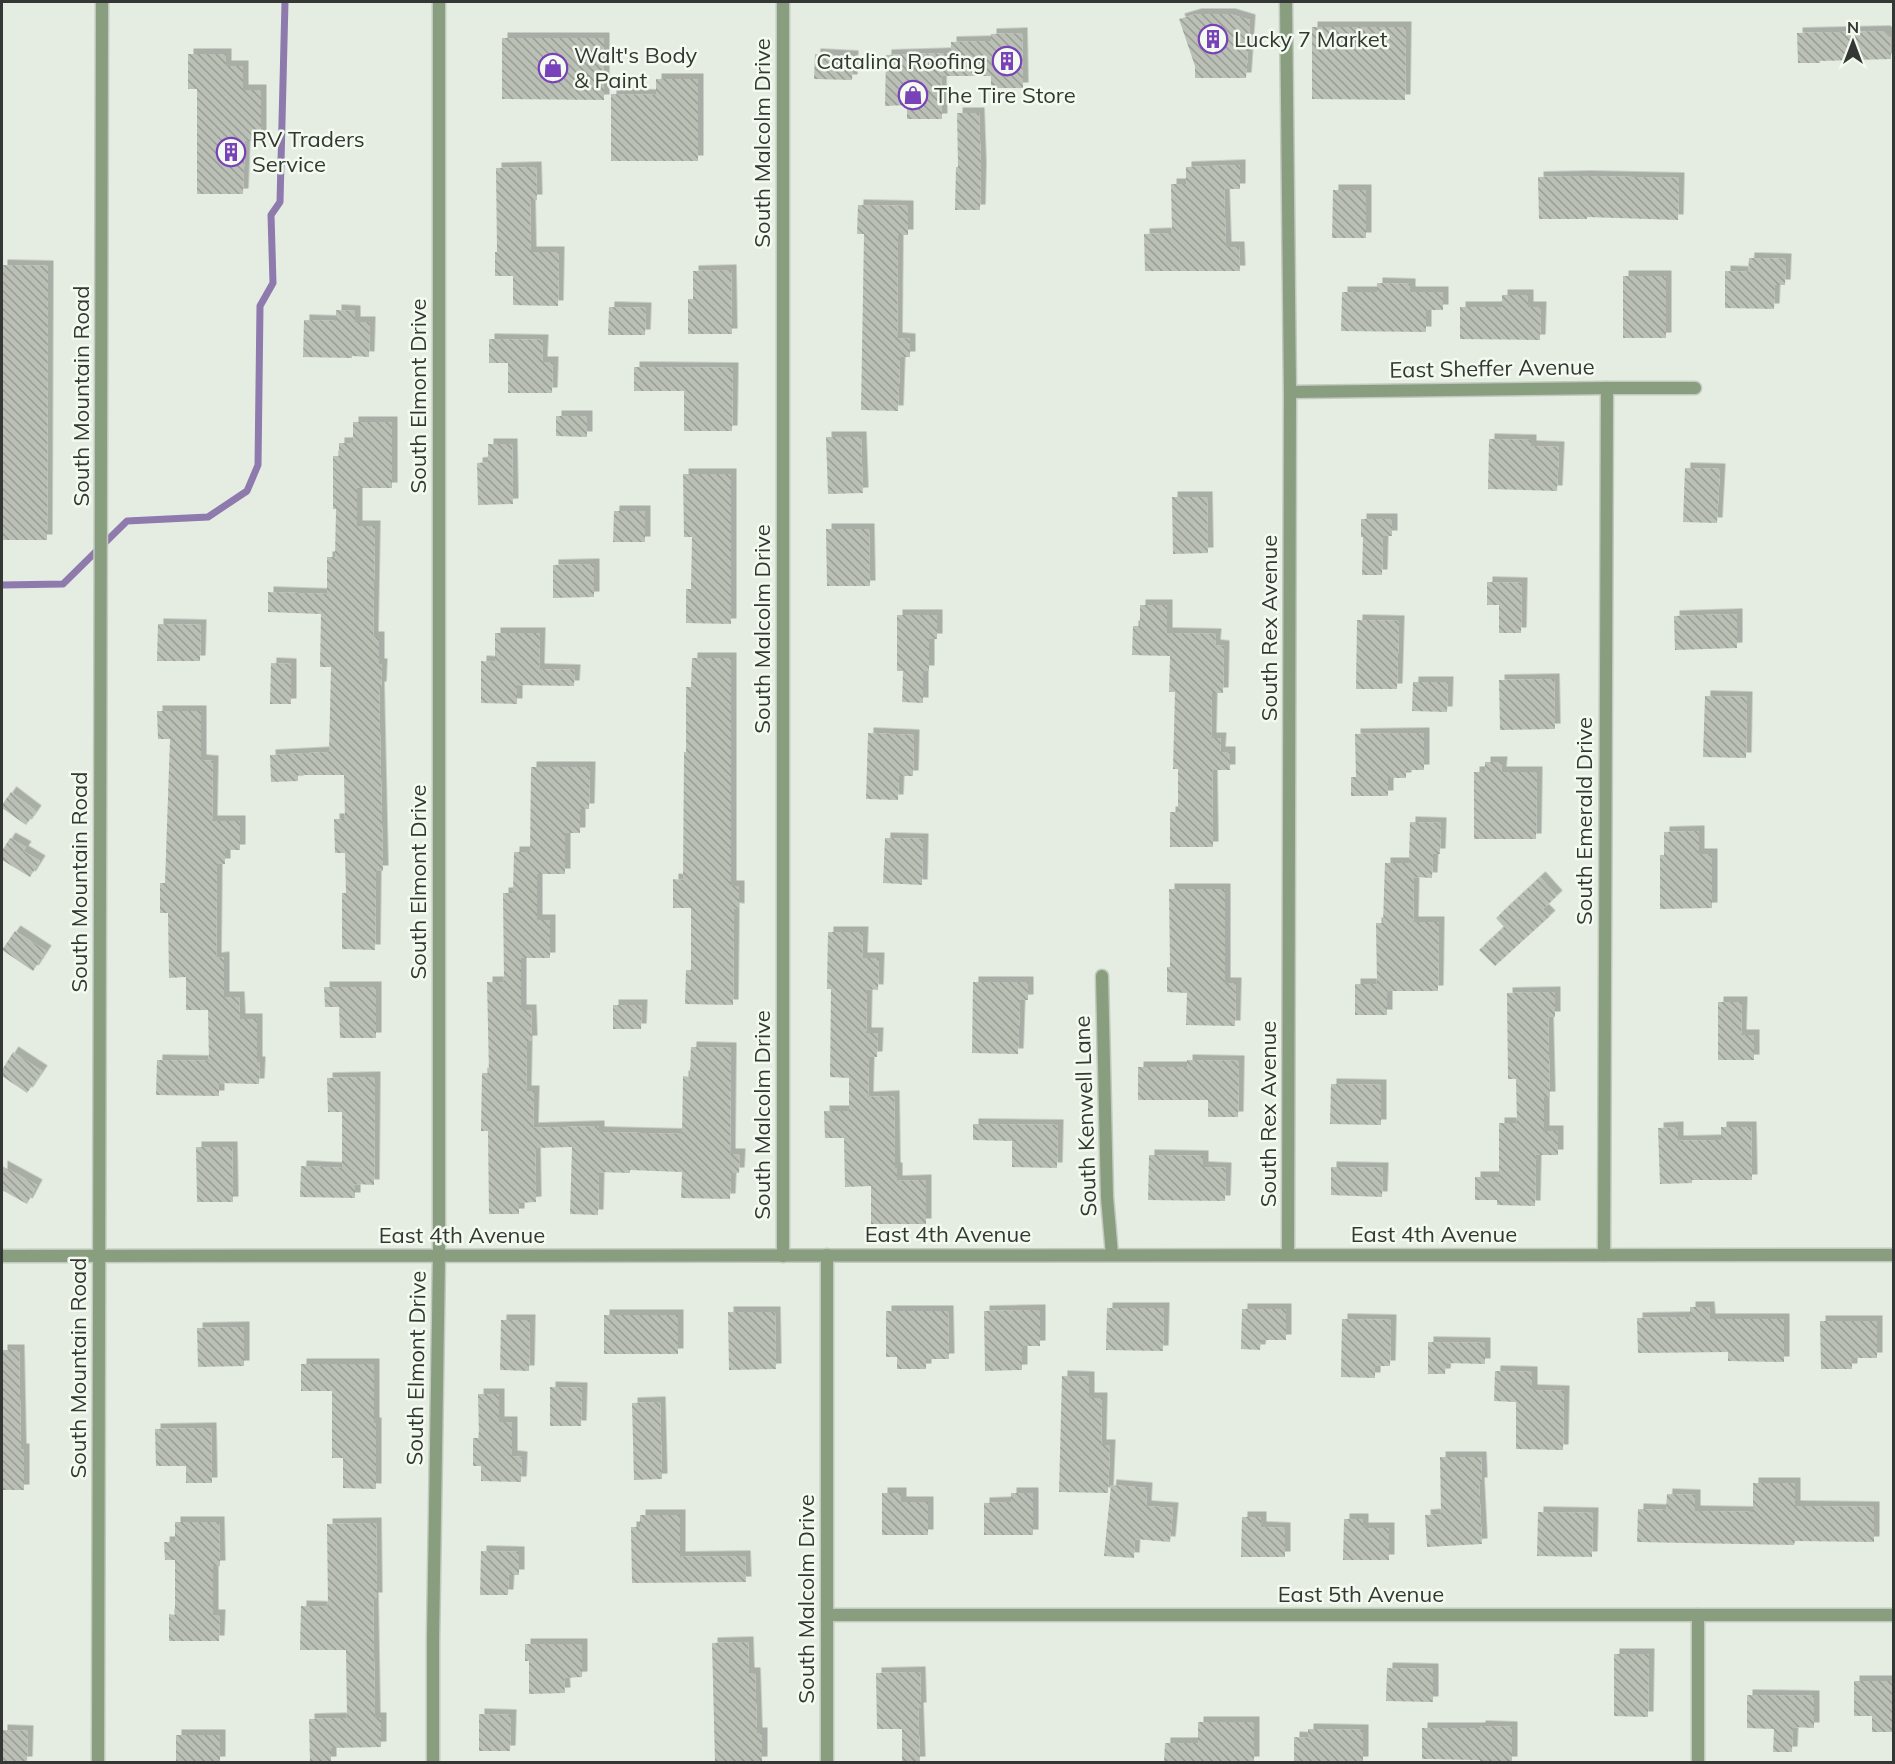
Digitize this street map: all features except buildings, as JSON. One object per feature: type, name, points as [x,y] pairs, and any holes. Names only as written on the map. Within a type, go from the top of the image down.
[{"type":"street","name":"South Mountain Road","points":[[98,1762],[102,2]]},
{"type":"street","name":"South Elmont Drive","points":[[433,1762],[439,1256],[439,2]]},
{"type":"street","name":"South Malcolm Drive","points":[[783,2],[783,1256]]},
{"type":"street","name":"South Rex Avenue","points":[[1286,2],[1290,392],[1288,1254]]},
{"type":"street","name":"South Emerald Drive","points":[[1604,1255],[1607,388]]},
{"type":"street","name":"East Sheffer Avenue","points":[[1290,392],[1695,388]]},
{"type":"street","name":"South Kenwell Lane","points":[[1102,976],[1107,1197],[1112,1255]]},
{"type":"street","name":"South Malcolm Drive","points":[[827,1255],[827,1762]]},
{"type":"street","name":"East 4th Avenue","points":[[2,1256],[1893,1255]]},
{"type":"street","name":"East 5th Avenue","points":[[828,1615],[1893,1615]]},
{"type":"street","points":[[1698,1615],[1698,1762]]},
{"type":"waterway","points":[[2,585],[63,584],[127,521],[208,517],[247,491],[258,465],[260,306],[273,283],[271,215],[280,202],[285,2]]},
{"type":"place","name":"Lucky 7 Market","points":[[1213,39]]},
{"type":"place","name":"Catalina Roofing","points":[[1007,61]]},
{"type":"place","name":"Walt's Body & Paint","points":[[553,68]]},
{"type":"place","name":"The Tire Store","points":[[913,95]]},
{"type":"place","name":"RV Traders Service","points":[[231,152]]}]
